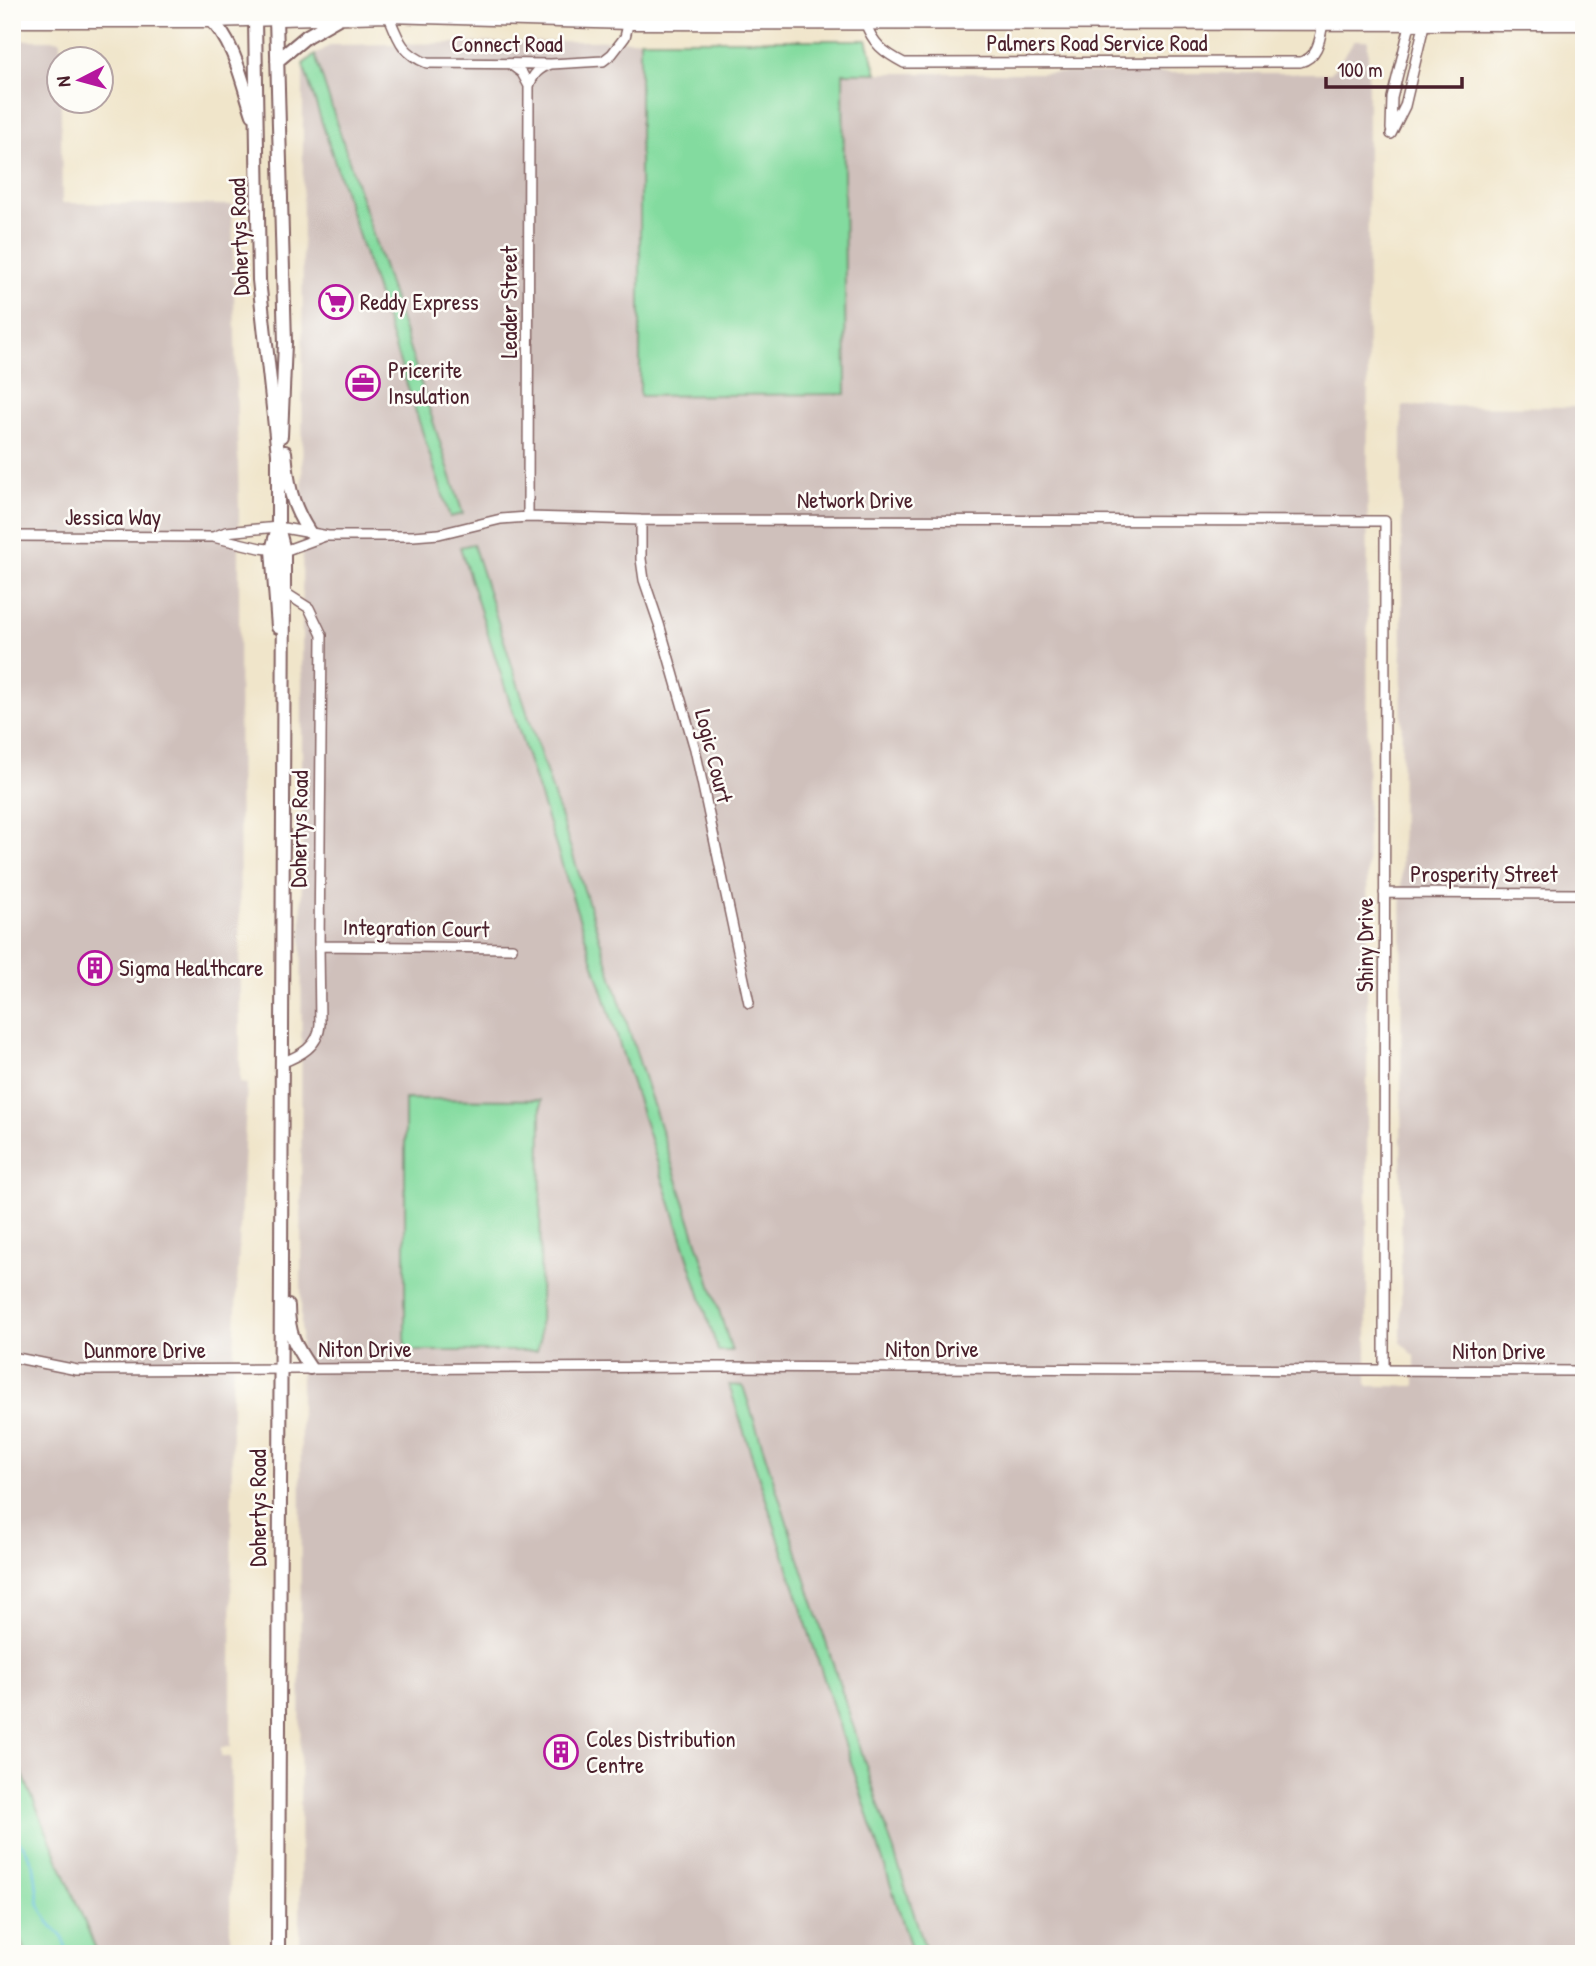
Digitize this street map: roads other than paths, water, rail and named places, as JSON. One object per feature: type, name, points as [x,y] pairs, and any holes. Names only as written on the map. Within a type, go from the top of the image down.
[{"type":"highway","points":[[12,19],[209,19],[388,14],[629,21],[1323,23],[1419,17],[1584,23]]},
{"type":"main road","points":[[277,61],[307,36],[342,15]]},
{"type":"main road","name":"Dohertys Road","points":[[276,17],[285,343],[283,424],[278,454]]},
{"type":"main road","name":"Dohertys Road","points":[[255,18],[259,280],[278,454],[282,664]]},
{"type":"main road","points":[[209,19],[218,26],[228,42],[258,128]]},
{"type":"main road","points":[[283,424],[288,489],[297,514],[309,532]]},
{"type":"main road","name":"Dohertys Road","points":[[278,550],[284,592],[278,1954]]},
{"type":"main road","points":[[281,1181],[289,1216],[288,1320],[293,1343],[310,1368]]},
{"type":"street","name":"Connect Road","points":[[388,14],[405,50],[414,58],[427,62],[551,64],[603,61],[625,37],[629,21]]},
{"type":"street","points":[[1419,17],[1405,106],[1391,134],[1392,98],[1419,17]]},
{"type":"street","name":"Palmers Road Service Road","points":[[865,22],[872,39],[892,57],[904,63],[1300,62],[1309,60],[1313,55],[1323,23]]},
{"type":"street","points":[[509,64],[522,73],[529,86]]},
{"type":"street","points":[[529,86],[532,76],[551,64]]},
{"type":"street","name":"Leader Street","points":[[528,517],[529,86]]},
{"type":"street","name":"Network Drive","points":[[278,527],[328,536],[413,536],[439,534],[501,519],[528,517],[640,520],[1385,521]]},
{"type":"street","name":"Logic Court","points":[[640,520],[644,580],[695,749],[749,1003]]},
{"type":"street","name":"Shiny Drive","points":[[1384,1370],[1385,521]]},
{"type":"street","name":"Jessica Way","points":[[213,537],[226,532],[278,527]]},
{"type":"street","name":"Jessica Way","points":[[12,536],[213,537],[278,550]]},
{"type":"street","name":"Network Drive","points":[[278,550],[328,536]]},
{"type":"street","name":"Dohertys Road","points":[[281,1063],[299,1056],[320,1035],[322,635],[309,608],[284,592]]},
{"type":"street","name":"Prosperity Street","points":[[1384,893],[1584,894]]},
{"type":"street","name":"Integration Court","points":[[319,946],[512,948]]},
{"type":"street","name":"Dunmore Drive","points":[[12,1357],[77,1370],[279,1368]]},
{"type":"street","name":"Niton Drive","points":[[279,1368],[1584,1371]]},
{"type":"waterway","points":[[12,1834],[25,1848],[34,1866],[39,1905],[48,1921],[63,1938],[68,1954]]},
{"type":"place","name":"Reddy Express","points":[[336,302]]},
{"type":"place","name":"Pricerite Insulation","points":[[363,383]]},
{"type":"place","name":"Sigma Healthcare","points":[[95,968]]},
{"type":"place","name":"Coles Distribution Centre","points":[[561,1752]]}]
